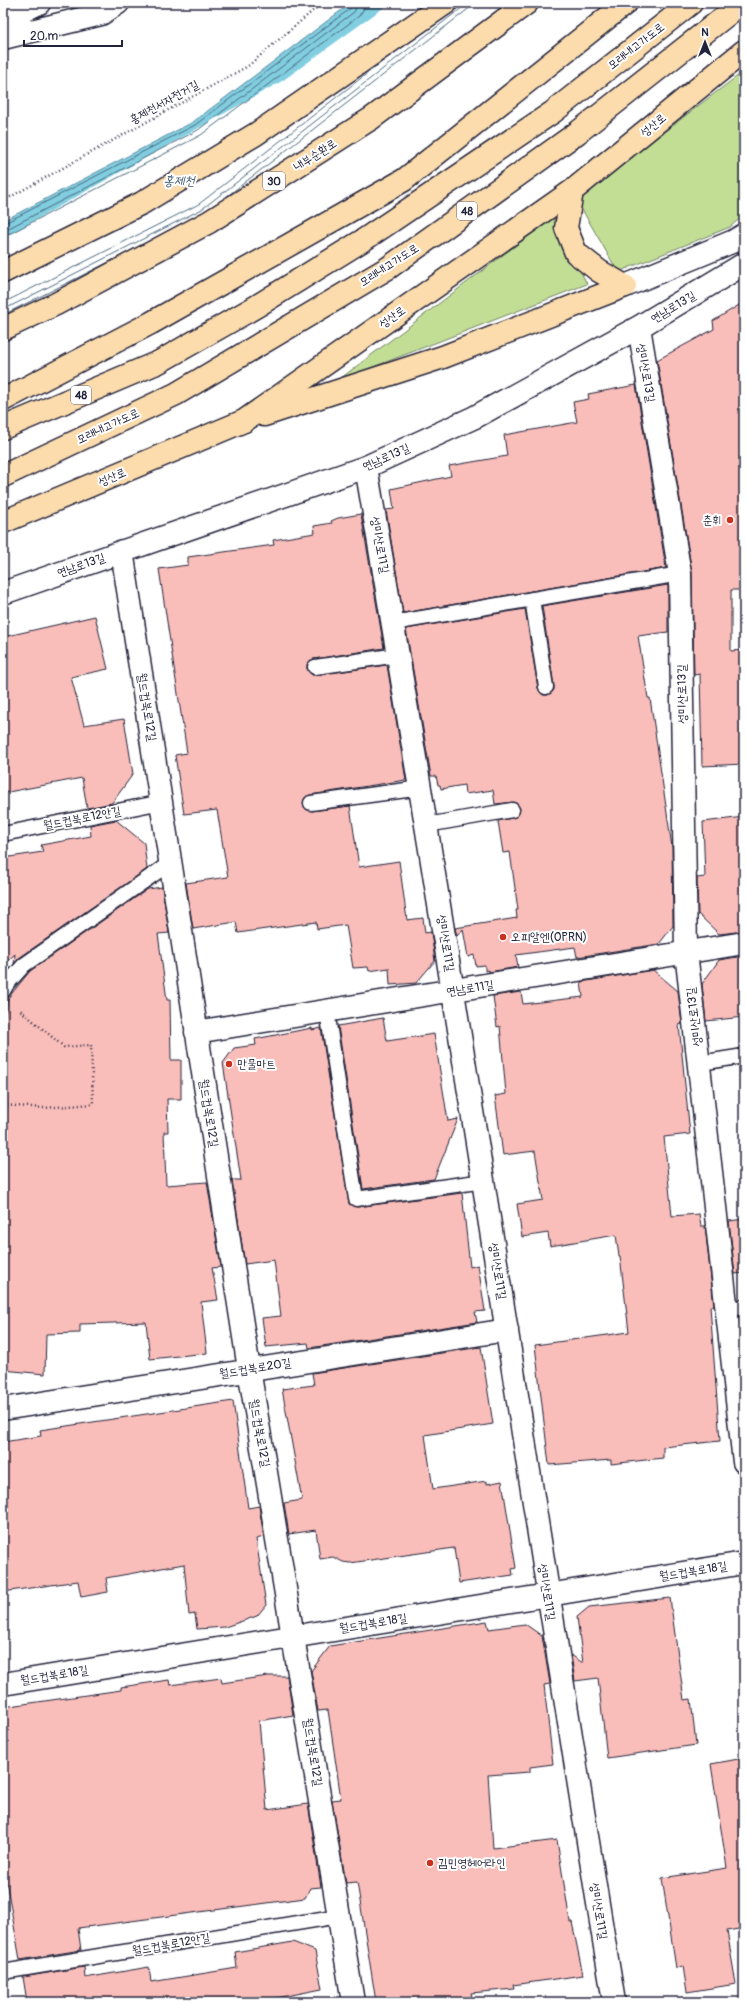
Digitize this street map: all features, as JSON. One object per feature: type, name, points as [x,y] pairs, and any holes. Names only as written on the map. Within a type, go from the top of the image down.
[{"type":"main road","points":[[3,272],[142,203],[256,134],[446,3]]},
{"type":"main road","name":"내부순환로","points":[[3,329],[56,304],[209,222],[372,118],[527,3]]},
{"type":"main road","points":[[3,400],[152,323],[404,180],[626,3]]},
{"type":"main road","name":"모래내고가도로","points":[[3,428],[159,362],[257,306],[365,239],[553,112],[691,3]]},
{"type":"main road","name":"모래내고가도로","points":[[3,476],[176,394],[388,268],[577,134],[742,3]]},
{"type":"main road","name":"성산로","points":[[3,522],[244,421],[572,191],[744,51]]},
{"type":"main road","points":[[572,191],[566,228],[576,253],[599,271],[625,286]]},
{"type":"main road","points":[[244,421],[443,357],[625,286]]},
{"type":"street","points":[[3,21],[39,3]]},
{"type":"street","points":[[3,38],[101,14],[118,3]]},
{"type":"street","points":[[625,286],[734,241],[744,235]]},
{"type":"street","name":"연남로13길","points":[[3,593],[366,467],[475,417],[639,327],[744,264]]},
{"type":"street","name":"성미산로13길","points":[[639,327],[680,574],[686,952],[700,1063],[736,1308],[744,1453]]},
{"type":"street","name":"성미산로11길","points":[[366,467],[454,991],[547,1594],[614,2002]]},
{"type":"street","name":"월드컵북로12길","points":[[122,551],[249,1369],[353,2002]]},
{"type":"street","name":"연남로11길","points":[[196,1032],[744,943]]},
{"type":"street","name":"월드컵북로20길","points":[[3,1409],[249,1369],[507,1330]]},
{"type":"street","name":"월드컵북로18길","points":[[3,1684],[744,1563]]},
{"type":"lane","points":[[393,623],[680,574]]},
{"type":"lane","points":[[532,599],[546,687]]},
{"type":"lane","points":[[315,668],[398,655]]},
{"type":"lane","points":[[311,803],[421,788]]},
{"type":"lane","name":"월드컵북로12안길","points":[[3,834],[162,802]]},
{"type":"lane","points":[[427,825],[512,810]]},
{"type":"lane","points":[[3,992],[7,984],[24,965],[170,863]]},
{"type":"lane","points":[[327,1011],[356,1199],[484,1181]]},
{"type":"lane","name":"성미산로13길","points":[[700,1063],[744,1056]]},
{"type":"lane","name":"월드컵북로12안길","points":[[3,1972],[339,1916]]},
{"type":"path","name":"홍제천서자전거길","points":[[3,201],[248,66],[322,3]]},
{"type":"path","points":[[3,1105],[44,1108],[93,1104],[91,1045],[64,1047],[15,1006]]},
{"type":"green space","points":[[744,71],[744,215],[730,227],[618,272],[576,199]]},
{"type":"green space","points":[[553,217],[587,284],[337,381]]},
{"type":"water","name":"홍제천","points":[[351,3],[483,3],[3,320],[3,221],[193,122]]},
{"type":"pier","name":"홍제천","points":[[390,3],[485,3],[208,219],[3,322],[3,238],[282,81]]},
{"type":"building","points":[[744,302],[744,590],[731,590],[731,651],[744,650],[744,764],[702,766],[700,674],[694,675],[692,572],[657,360],[714,329],[713,321]]},
{"type":"building","points":[[636,385],[666,568],[403,613],[386,510],[394,509],[391,489],[451,476],[449,466],[507,456],[504,435],[577,422],[573,402],[589,399],[588,394]]},
{"type":"building","points":[[361,514],[384,648],[314,659],[307,664],[307,669],[312,675],[316,675],[387,665],[406,780],[310,795],[306,797],[303,804],[305,808],[312,811],[350,806],[359,867],[399,861],[407,920],[423,918],[425,933],[431,932],[435,961],[416,983],[390,985],[389,968],[369,971],[368,967],[353,968],[346,925],[317,929],[316,922],[238,933],[236,922],[193,929],[186,883],[228,877],[217,810],[184,814],[175,755],[187,753],[159,569],[188,565],[188,557],[274,545],[273,540],[315,533],[314,526],[332,523],[331,521],[338,518]]},
{"type":"building","points":[[668,585],[668,632],[638,636],[648,698],[650,698],[672,847],[673,926],[659,944],[577,957],[575,947],[516,955],[518,967],[489,972],[489,970],[485,971],[485,965],[476,966],[474,955],[468,957],[463,929],[457,936],[455,928],[517,918],[516,910],[518,910],[510,852],[503,853],[498,821],[517,817],[520,808],[515,802],[495,804],[493,790],[465,794],[464,785],[441,789],[440,785],[438,785],[436,776],[431,776],[406,629],[525,609],[538,688],[543,695],[548,695],[554,690],[554,686],[542,606]]},
{"type":"building","points":[[95,616],[108,669],[71,677],[84,725],[124,719],[133,774],[112,803],[87,808],[82,778],[3,793],[3,637]]},
{"type":"building","points":[[744,817],[744,931],[719,934],[698,914],[697,878],[705,877],[703,822]]},
{"type":"building","points":[[116,820],[144,843],[147,869],[19,958],[14,964],[15,954],[3,965],[3,858],[43,852],[41,845],[91,836],[90,825]]},
{"type":"building","points":[[162,887],[169,933],[158,934],[167,1000],[170,1000],[171,1060],[181,1060],[181,1099],[167,1099],[168,1132],[164,1132],[166,1185],[207,1182],[221,1267],[212,1268],[218,1300],[201,1302],[207,1353],[150,1359],[146,1322],[80,1324],[80,1333],[46,1334],[45,1374],[3,1370],[3,1026],[8,998],[30,971],[148,889]]},
{"type":"building","points":[[744,956],[744,1017],[706,1021],[702,984],[719,960]]},
{"type":"building","points":[[653,970],[678,991],[682,1024],[679,1025],[690,1134],[664,1137],[672,1216],[699,1214],[701,1226],[705,1226],[714,1306],[710,1306],[720,1441],[663,1447],[663,1458],[611,1464],[611,1460],[549,1465],[535,1345],[629,1332],[620,1256],[616,1235],[550,1246],[548,1233],[522,1237],[517,1204],[543,1200],[535,1151],[503,1155],[495,1096],[506,1094],[500,1026],[497,1027],[493,996],[521,992],[523,1004],[583,997],[581,982]]},
{"type":"building","points":[[383,1018],[387,1041],[434,1034],[448,1121],[458,1119],[434,1179],[363,1189],[338,1026]]},
{"type":"building","points":[[312,1028],[312,1030],[321,1028],[349,1204],[357,1207],[462,1193],[470,1267],[478,1265],[485,1311],[475,1312],[477,1322],[309,1348],[308,1343],[266,1347],[262,1318],[281,1316],[274,1260],[245,1264],[232,1180],[241,1180],[223,1063],[234,1048],[256,1045],[255,1039]]},
{"type":"building","points":[[744,1219],[744,1273],[735,1274],[729,1221]]},
{"type":"building","points":[[481,1347],[493,1424],[425,1435],[433,1489],[487,1481],[487,1484],[502,1481],[516,1568],[512,1569],[513,1575],[459,1583],[454,1548],[350,1563],[343,1562],[333,1557],[320,1559],[316,1530],[289,1534],[284,1503],[302,1500],[282,1389],[314,1385],[312,1373]]},
{"type":"building","points":[[233,1401],[248,1508],[259,1506],[264,1537],[256,1539],[266,1605],[257,1616],[225,1627],[197,1629],[195,1614],[189,1615],[184,1564],[106,1578],[108,1592],[81,1597],[78,1581],[3,1592],[3,1442],[41,1436],[40,1430]]},
{"type":"building","points":[[670,1598],[684,1700],[691,1699],[696,1745],[607,1758],[598,1678],[575,1681],[571,1655],[583,1663],[577,1617],[589,1607]]},
{"type":"building","points":[[487,1621],[489,1629],[525,1624],[542,1636],[550,1684],[544,1685],[553,1764],[530,1767],[530,1772],[488,1775],[493,1848],[557,1840],[570,1922],[572,1922],[583,1975],[513,1985],[514,1989],[471,1993],[473,2002],[376,2002],[357,1882],[346,1883],[332,1800],[341,1799],[328,1710],[318,1711],[311,1671],[330,1646]]},
{"type":"building","points":[[268,1676],[287,1676],[293,1715],[259,1721],[267,1810],[308,1804],[321,1887],[310,1888],[305,1898],[78,1928],[81,1950],[20,1960],[6,1880],[3,1880],[3,1707],[121,1690],[121,1687],[169,1680],[170,1685],[221,1678],[222,1683]]},
{"type":"building","points":[[744,1758],[744,1928],[727,1931],[736,1984],[687,1992],[683,1966],[676,1968],[662,1878],[727,1868],[711,1764]]},
{"type":"building","points":[[293,1942],[315,1951],[322,1989],[256,2002],[27,2002],[23,1977],[84,1967],[85,1978],[149,1967],[151,1982],[237,1968],[235,1952]]},
{"type":"place","name":"춘휘","points":[[730,520]]},
{"type":"place","name":"오피알엔(OPRN)","points":[[503,937]]},
{"type":"place","name":"만물마트","points":[[229,1064]]},
{"type":"place","name":"김민영헤어라인","points":[[430,1863]]}]
